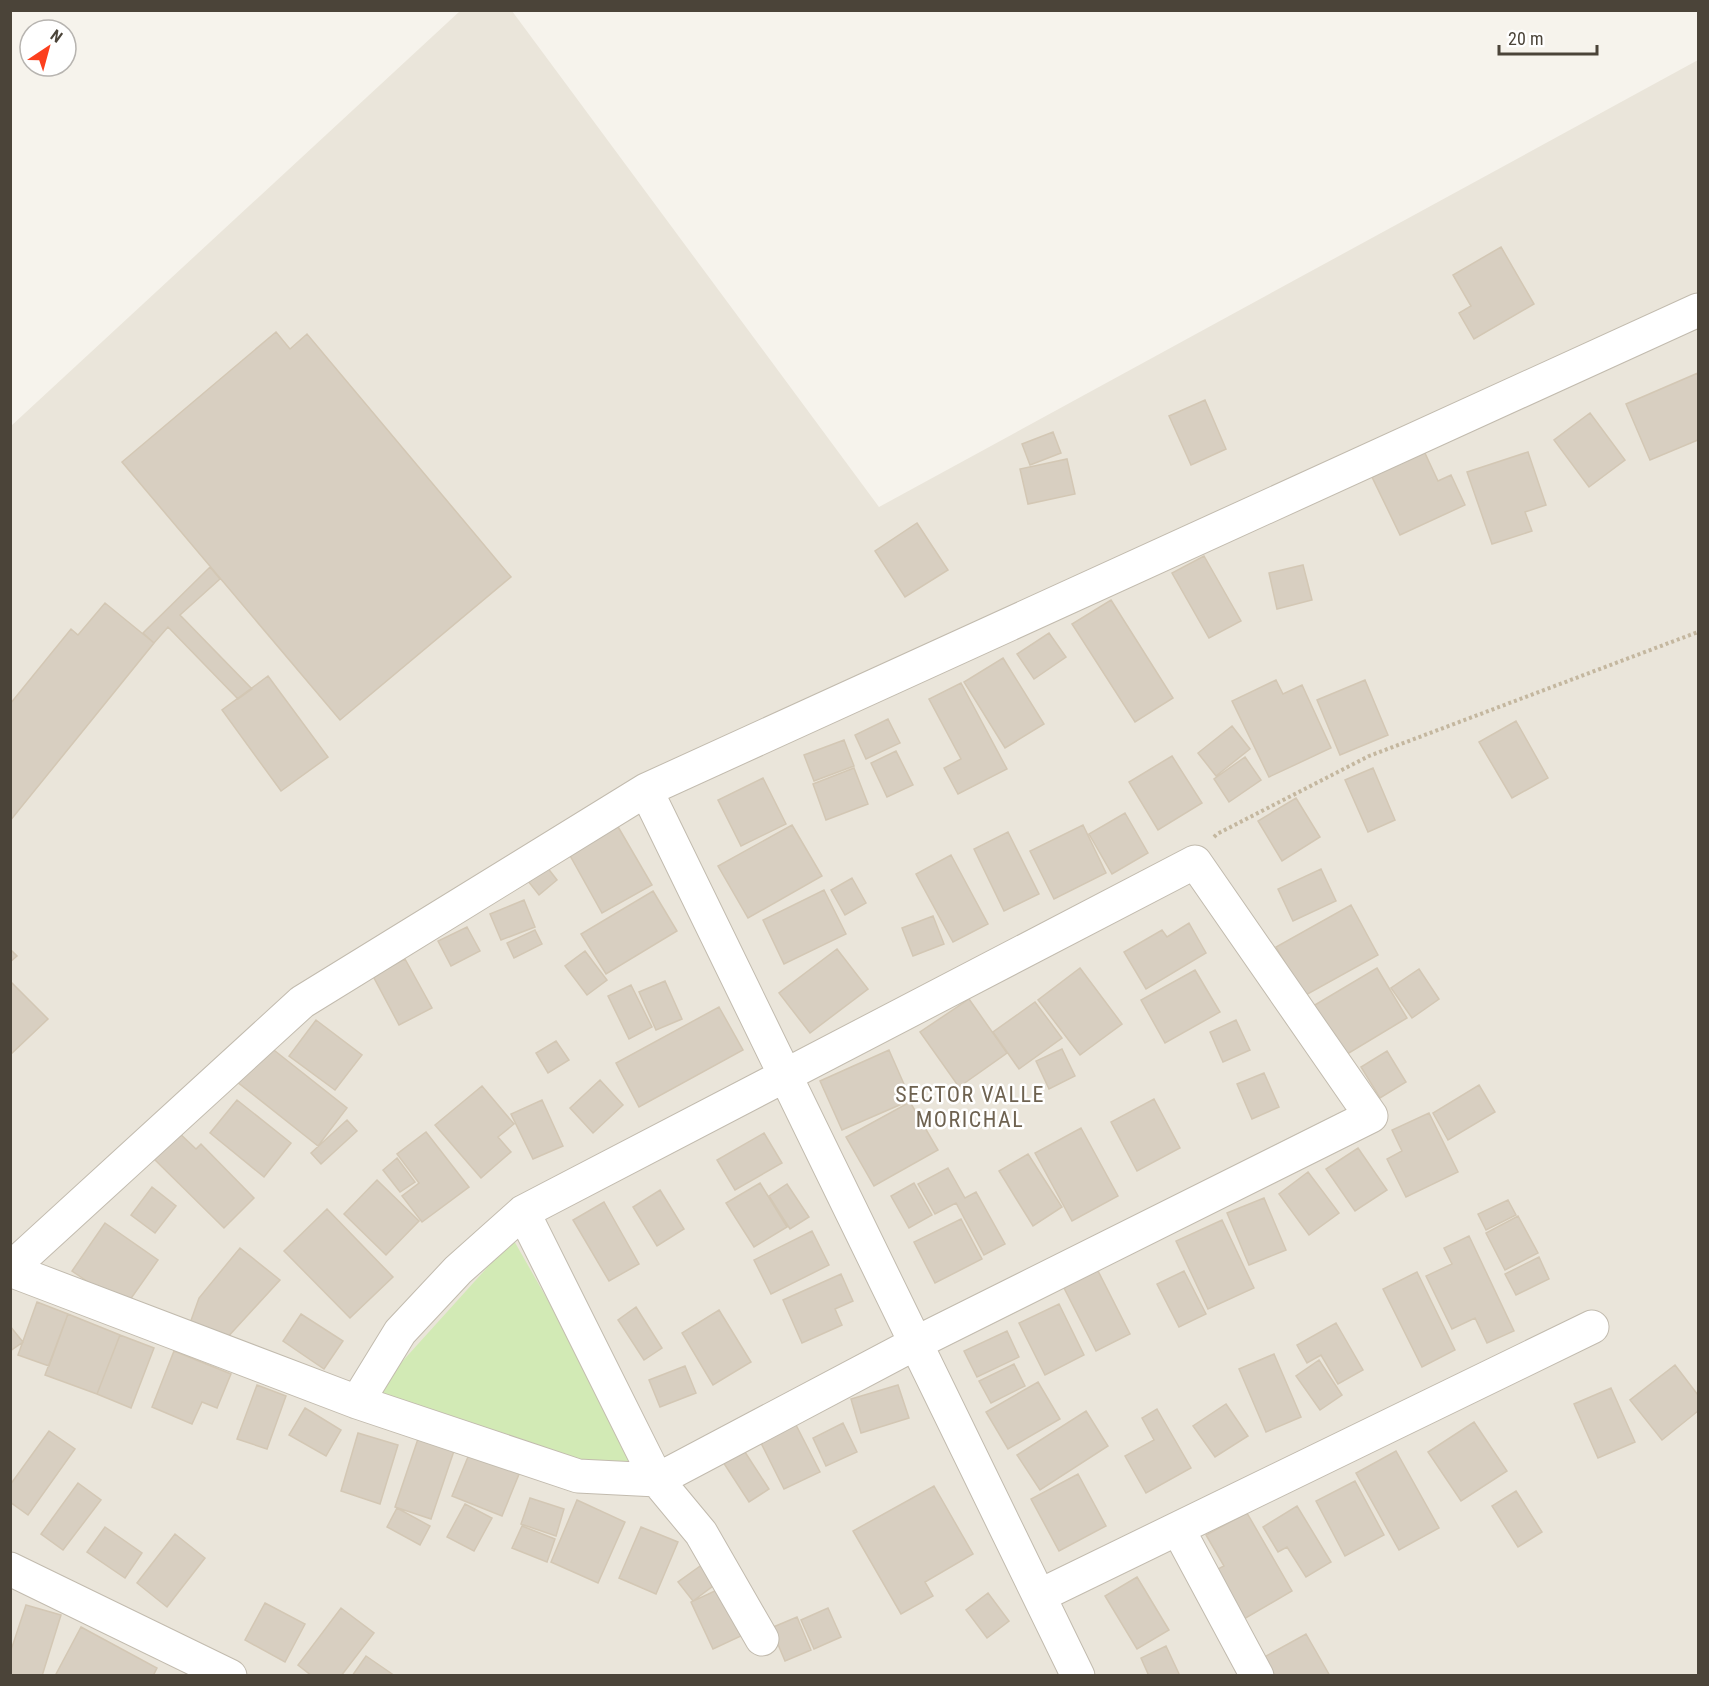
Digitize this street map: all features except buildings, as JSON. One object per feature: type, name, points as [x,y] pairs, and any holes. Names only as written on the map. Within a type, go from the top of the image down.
[{"type":"street","points":[[357,1402],[400,1332],[458,1270],[523,1212],[1195,862],[1371,1116],[916,1343],[657,1480],[578,1476],[357,1402],[10,1269],[302,1002],[646,790],[1698,310]]},
{"type":"street","points":[[646,790],[1078,1676]]},
{"type":"street","points":[[523,1212],[657,1480],[701,1533],[762,1639]]},
{"type":"street","points":[[1039,1596],[1592,1327]]},
{"type":"street","points":[[1178,1529],[1257,1676]]},
{"type":"street","points":[[10,1569],[230,1676]]},
{"type":"path","points":[[1195,862],[1217,834],[1369,756],[1698,632]]},
{"type":"shaded area","points":[[460,11],[512,11],[879,507],[1698,60],[1698,1675],[11,1676],[11,426]]},
{"type":"green space","points":[[513,1239],[644,1469],[574,1466],[371,1396]]},
{"type":"district","name":"SECTOR VALLE MORICHAL","points":[[970,1106]]}]
